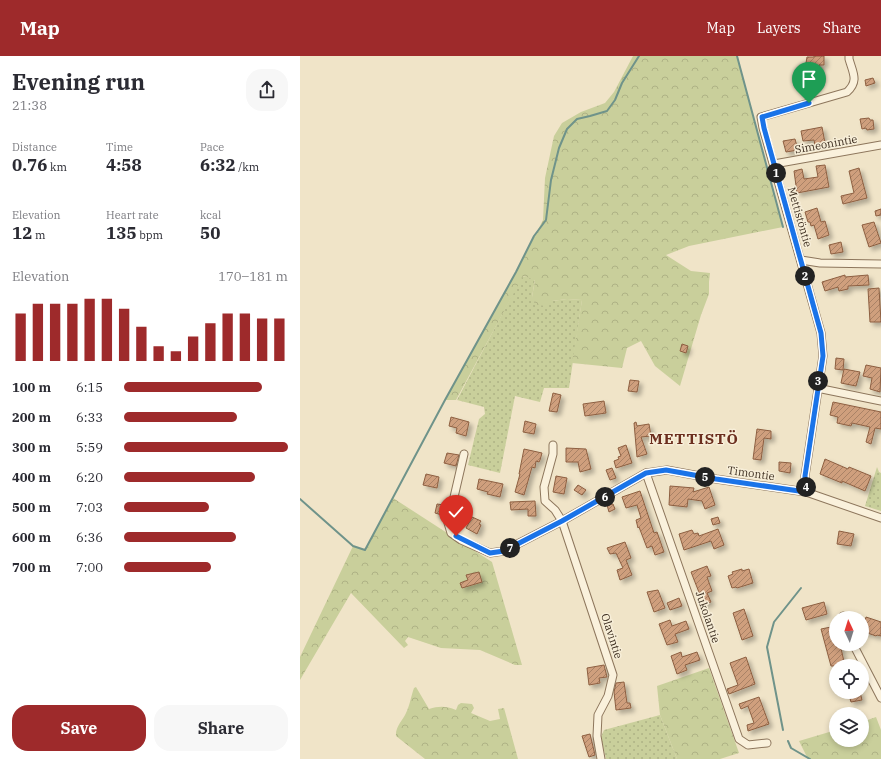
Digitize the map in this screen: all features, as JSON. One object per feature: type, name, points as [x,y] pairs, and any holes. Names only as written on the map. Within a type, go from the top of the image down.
[{"type":"street","name":"Mettistöntie","points":[[806,492],[805,476],[823,356],[821,333],[762,117],[847,92],[853,86],[854,81],[848,59],[849,56]]},
{"type":"street","name":"Simeonintie","points":[[774,164],[881,145]]},
{"type":"street","points":[[801,260],[820,263],[881,264]]},
{"type":"street","points":[[817,388],[881,401]]},
{"type":"street","name":"Olavintie","points":[[553,445],[553,454],[544,487],[545,501],[555,510],[562,521],[613,675],[608,696],[598,714],[597,736],[601,759]]},
{"type":"street","name":"Timontie","points":[[464,454],[448,523],[452,533],[456,536],[490,553],[504,551],[562,521],[646,473],[666,470],[806,492]]},
{"type":"street","name":"Jukolantie","points":[[646,473],[739,739],[748,745],[767,743]]},
{"type":"street","points":[[806,492],[881,518]]},
{"type":"street","points":[[857,651],[881,698]]},
{"type":"green space","points":[[633,56],[737,56],[783,227],[689,246],[666,255],[691,271],[710,273],[709,294],[701,315],[680,386],[655,366],[641,341],[627,348],[622,368],[572,363],[582,300],[567,299],[552,301],[548,306],[535,305],[532,297],[535,280],[523,276],[456,400],[445,400],[543,220],[545,178],[554,136],[562,123],[581,112],[605,103],[614,92]]},
{"type":"green space","points":[[522,276],[535,279],[532,297],[552,301],[567,299],[582,300],[569,388],[544,388],[540,402],[515,396],[500,473],[468,465],[479,419],[485,414],[484,407],[457,400]]},
{"type":"green space","points":[[877,467],[881,473],[881,511],[865,506]]},
{"type":"green space","points":[[393,498],[492,562],[522,665],[515,665],[480,650],[441,648],[408,637],[405,641],[408,645],[404,648],[351,593],[300,680],[300,657],[353,546],[365,550]]},
{"type":"green space","points":[[709,668],[739,753],[720,759],[677,759],[660,715],[657,686]]},
{"type":"green space","points":[[416,687],[429,709],[442,707],[456,710],[458,705],[461,703],[472,704],[474,708],[471,713],[490,721],[500,719],[498,709],[504,708],[518,759],[425,759],[396,736],[398,727],[409,707],[414,688]]},
{"type":"green space","points":[[660,715],[677,759],[606,759],[601,737],[604,730]]},
{"type":"green space","points":[[876,717],[881,730],[881,759],[808,759],[799,741],[829,732],[829,747],[869,747],[869,720]]},
{"type":"building","points":[[824,56],[824,65],[819,65],[819,70],[811,70],[811,64],[806,63],[807,57]]},
{"type":"building","points":[[873,78],[875,83],[866,86],[865,80]]},
{"type":"building","points":[[869,118],[870,120],[873,120],[874,129],[862,129],[860,119]]},
{"type":"building","points":[[822,127],[825,143],[815,145],[814,140],[803,141],[801,131]]},
{"type":"building","points":[[795,139],[798,150],[786,152],[783,141]]},
{"type":"building","points":[[825,165],[829,187],[797,193],[794,171],[802,169],[804,179],[818,177],[816,166]]},
{"type":"building","points":[[859,168],[867,198],[843,204],[841,196],[854,193],[849,171]]},
{"type":"building","points":[[817,208],[821,222],[825,221],[829,235],[818,239],[814,225],[811,226],[810,222],[808,222],[805,212]]},
{"type":"building","points":[[881,209],[881,215],[876,216],[875,211]]},
{"type":"building","points":[[874,222],[881,243],[869,247],[862,225]]},
{"type":"building","points":[[841,242],[843,252],[831,254],[829,245]]},
{"type":"building","points":[[845,275],[845,277],[868,275],[869,285],[848,286],[848,289],[839,291],[838,287],[825,291],[822,282]]},
{"type":"building","points":[[879,288],[881,322],[870,322],[868,289]]},
{"type":"building","points":[[682,344],[688,346],[686,353],[680,351]]},
{"type":"building","points":[[836,358],[844,359],[843,370],[835,369]]},
{"type":"building","points":[[866,365],[881,368],[880,392],[870,389],[872,378],[863,376]]},
{"type":"building","points":[[844,369],[860,372],[856,386],[841,383]]},
{"type":"building","points":[[630,380],[639,381],[637,392],[628,391]]},
{"type":"building","points":[[553,393],[561,395],[557,412],[549,411]]},
{"type":"building","points":[[604,401],[606,413],[585,416],[583,404]]},
{"type":"building","points":[[833,402],[881,412],[881,429],[875,428],[871,444],[866,442],[870,427],[852,423],[851,426],[837,423],[838,417],[830,415]]},
{"type":"building","points":[[451,417],[469,422],[466,436],[456,433],[457,428],[449,426]]},
{"type":"building","points":[[525,421],[536,424],[534,434],[523,432]]},
{"type":"building","points":[[636,422],[637,426],[649,424],[651,436],[641,437],[647,454],[637,457],[634,423]]},
{"type":"building","points":[[757,429],[771,431],[771,439],[764,438],[761,460],[753,459]]},
{"type":"building","points":[[626,445],[632,463],[616,468],[614,461],[619,459],[618,457],[621,456],[618,448]]},
{"type":"building","points":[[566,448],[586,449],[591,469],[580,472],[578,462],[566,462]]},
{"type":"building","points":[[524,449],[542,453],[539,462],[536,461],[535,468],[532,467],[524,495],[515,492],[520,474]]},
{"type":"building","points":[[447,453],[459,455],[456,466],[444,463]]},
{"type":"building","points":[[825,459],[848,469],[849,467],[871,476],[865,491],[842,481],[842,483],[820,474]]},
{"type":"building","points":[[779,462],[791,463],[790,473],[779,471]]},
{"type":"building","points":[[612,468],[616,478],[610,480],[606,470]]},
{"type":"building","points":[[426,474],[439,477],[437,488],[423,485]]},
{"type":"building","points":[[556,476],[567,478],[564,494],[553,492]]},
{"type":"building","points":[[479,479],[503,484],[500,497],[487,494],[488,492],[477,489]]},
{"type":"building","points":[[578,485],[586,490],[582,495],[574,490]]},
{"type":"building","points":[[670,486],[694,488],[693,492],[709,487],[715,505],[705,509],[702,501],[688,499],[687,507],[669,505]]},
{"type":"building","points":[[640,491],[654,533],[657,532],[664,552],[655,555],[652,546],[647,548],[639,527],[638,528],[636,520],[641,518],[637,505],[626,508],[622,497]]},
{"type":"building","points":[[535,501],[536,516],[528,516],[528,509],[511,510],[510,502]]},
{"type":"building","points":[[437,504],[444,505],[442,515],[435,513]]},
{"type":"building","points":[[613,504],[615,509],[609,512],[607,505]]},
{"type":"building","points":[[472,517],[481,521],[477,534],[466,528]]},
{"type":"building","points":[[718,517],[720,523],[713,525],[711,519]]},
{"type":"building","points":[[718,529],[724,545],[714,549],[711,541],[684,550],[679,534],[692,530],[694,534],[698,533],[699,536]]},
{"type":"building","points":[[839,531],[854,534],[851,546],[837,544]]},
{"type":"building","points":[[625,542],[631,558],[626,560],[632,575],[620,580],[617,570],[623,568],[616,553],[610,554],[607,548]]},
{"type":"building","points":[[707,566],[711,576],[707,577],[712,591],[707,593],[711,602],[704,605],[691,572]]},
{"type":"building","points":[[742,569],[742,571],[749,569],[753,583],[732,588],[728,576],[733,574],[732,572]]},
{"type":"building","points":[[479,572],[482,582],[462,588],[460,583],[468,580],[466,575]]},
{"type":"building","points":[[658,590],[665,608],[654,612],[647,592]]},
{"type":"building","points":[[679,598],[682,606],[670,610],[667,603]]},
{"type":"building","points":[[824,602],[827,614],[806,620],[802,608]]},
{"type":"building","points":[[744,609],[753,636],[742,640],[733,613]]},
{"type":"building","points":[[869,618],[881,622],[881,636],[869,634]]},
{"type":"building","points":[[670,620],[672,626],[686,621],[689,629],[675,634],[678,642],[667,645],[659,624]]},
{"type":"building","points":[[829,627],[829,651],[842,651],[843,659],[829,659],[821,629]]},
{"type":"building","points":[[681,652],[682,657],[697,652],[700,660],[685,665],[687,670],[677,674],[671,656]]},
{"type":"building","points":[[746,657],[755,684],[729,694],[727,689],[738,685],[730,663]]},
{"type":"building","points":[[604,665],[607,677],[599,678],[600,683],[589,685],[587,668]]},
{"type":"building","points":[[624,682],[627,703],[630,703],[631,708],[616,710],[614,692],[616,683]]},
{"type":"building","points":[[759,697],[769,724],[748,731],[747,725],[754,723],[748,706],[741,709],[739,704]]},
{"type":"building","points":[[850,699],[862,700],[851,702]]},
{"type":"building","points":[[590,734],[595,755],[589,757],[582,736]]},
{"type":"waterway","points":[[300,499],[353,546],[365,550],[445,400],[516,272],[534,236],[546,220],[551,180],[559,148],[567,129],[577,119],[607,111],[615,100],[622,83],[639,56]]},
{"type":"waterway","points":[[737,56],[783,227]]},
{"type":"waterway","points":[[783,730],[767,647],[774,622],[801,588]]},
{"type":"waterway","points":[[788,741],[791,748],[810,759]]},
{"type":"district","name":"METTISTÖ","points":[[694,439]]},
{"type":"route","points":[[456,536],[461,540],[490,553],[504,551],[562,521],[646,473],[666,470],[806,492],[805,476],[823,356],[821,333],[762,117],[809,103]]}]
